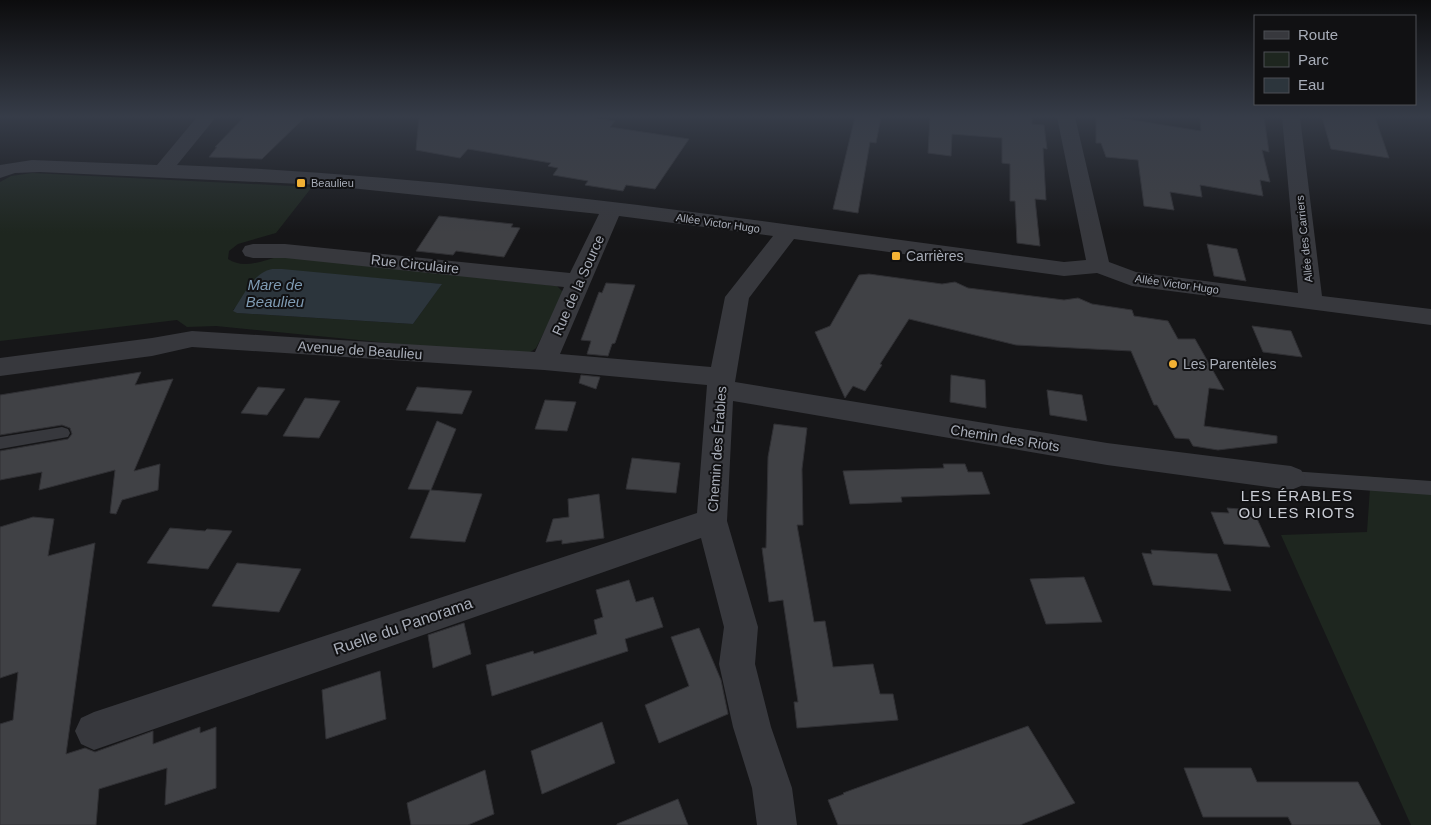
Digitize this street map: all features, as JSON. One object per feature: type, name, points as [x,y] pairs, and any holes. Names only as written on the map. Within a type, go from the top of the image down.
[{"type":"street","points":[[162,171],[176,156]]},
{"type":"street","points":[[1075,156],[1099,266]]},
{"type":"street","name":"Allée des Carriers","points":[[1295,156],[1310,301]]},
{"type":"street","name":"Allée Victor Hugo","points":[[0,172],[8,168],[24,166],[162,171],[319,178],[449,190],[612,208],[1064,269],[1099,266],[1132,279],[1431,317]]},
{"type":"street","name":"Rue de la Source","points":[[544,361],[612,208]]},
{"type":"street","name":"Chemin des Érables","points":[[777,825],[772,788],[752,727],[737,664],[741,627],[712,521],[721,383],[737,297],[757,281],[788,232]]},
{"type":"street","name":"Rue Circulaire","points":[[253,251],[294,252],[578,281]]},
{"type":"street","name":"Avenue de Beaulieu","points":[[0,367],[152,347],[192,339],[544,361],[721,383]]},
{"type":"street","name":"Chemin des Riots","points":[[721,383],[1079,450],[1291,478]]},
{"type":"street","name":"Ruelle du Panorama","points":[[94,731],[712,521]]},
{"type":"lane","points":[[0,443],[62,433]]},
{"type":"lane","points":[[1291,478],[1431,488]]},
{"type":"green space","points":[[32,173],[312,187],[276,233],[238,244],[229,251],[228,259],[241,264],[247,264],[281,256],[557,286],[563,292],[562,297],[536,348],[529,353],[409,345],[216,326],[187,327],[177,320],[0,341],[0,182],[11,176]],"holes":[[[272,269],[441,284],[413,324],[238,313],[233,310]]]},
{"type":"green space","points":[[1363,476],[1431,482],[1431,825],[1411,825],[1281,535],[1367,532],[1370,488]]},
{"type":"water","name":"Mare de Beaulieu","points":[[272,269],[442,284],[413,324],[237,313],[233,311],[254,280],[265,271]]},
{"type":"building","points":[[210,156],[266,156],[262,159],[209,157]]},
{"type":"building","points":[[446,156],[462,156],[460,158]]},
{"type":"building","points":[[507,156],[678,156],[655,189],[626,185],[623,191],[585,185],[588,181],[553,175],[558,168],[548,166],[551,163]]},
{"type":"building","points":[[846,156],[868,156],[858,213],[833,209]]},
{"type":"building","points":[[1002,156],[1043,156],[1046,200],[1035,199],[1040,246],[1017,243],[1015,201],[1010,201],[1010,164],[1002,163]]},
{"type":"building","points":[[1105,156],[1263,156],[1270,182],[1260,180],[1263,196],[1200,185],[1202,197],[1170,192],[1174,210],[1144,206],[1138,160]]},
{"type":"building","points":[[1373,156],[1388,156],[1389,158]]},
{"type":"building","points":[[439,216],[513,224],[511,227],[520,228],[504,257],[456,251],[453,255],[416,251]]},
{"type":"building","points":[[1207,244],[1237,249],[1246,281],[1214,276]]},
{"type":"building","name":"Les Parentèles","points":[[869,274],[942,284],[955,282],[968,288],[1064,300],[1078,298],[1092,304],[1132,310],[1134,316],[1168,321],[1178,339],[1195,339],[1224,390],[1209,388],[1204,426],[1277,436],[1277,443],[1218,450],[1193,446],[1189,439],[1175,438],[1157,405],[1154,405],[1131,351],[1016,345],[909,319],[865,391],[853,386],[845,398],[815,332],[830,326],[859,275]]},
{"type":"building","points":[[606,283],[635,285],[615,343],[612,344],[608,356],[587,354],[591,341],[581,340],[599,292],[602,293]]},
{"type":"building","points":[[1252,326],[1291,331],[1302,357],[1263,352]]},
{"type":"building","points":[[141,372],[135,385],[173,379],[134,471],[160,464],[158,490],[122,500],[116,514],[110,513],[115,470],[39,490],[42,472],[0,480],[0,451],[68,439],[72,434],[70,428],[62,425],[0,435],[0,395]]},
{"type":"building","points":[[581,375],[600,377],[596,389],[579,383]]},
{"type":"building","points":[[951,375],[985,380],[986,408],[950,402]]},
{"type":"building","points":[[258,387],[285,389],[267,415],[241,413]]},
{"type":"building","points":[[417,387],[472,391],[462,414],[406,410]]},
{"type":"building","points":[[1047,390],[1082,395],[1087,421],[1050,415]]},
{"type":"building","points":[[305,398],[340,401],[319,438],[283,436]]},
{"type":"building","points":[[545,400],[576,402],[567,431],[535,429]]},
{"type":"building","points":[[437,421],[456,429],[431,490],[482,494],[465,542],[410,538],[430,490],[408,489]]},
{"type":"building","points":[[774,424],[807,428],[802,469],[803,525],[797,525],[814,622],[825,621],[833,667],[873,664],[880,694],[893,694],[898,720],[797,728],[794,702],[798,702],[783,600],[769,602],[762,548],[766,548],[768,457]]},
{"type":"building","points":[[632,458],[680,463],[676,493],[626,489]]},
{"type":"building","points":[[943,464],[965,464],[968,472],[982,472],[990,494],[901,497],[902,502],[850,504],[843,471],[944,468]]},
{"type":"building","points":[[599,494],[604,538],[562,544],[562,540],[546,542],[553,519],[569,517],[568,499]]},
{"type":"building","points":[[1227,508],[1253,510],[1270,547],[1224,544],[1211,512],[1229,513]]},
{"type":"building","points":[[33,517],[54,519],[48,556],[95,543],[66,754],[85,748],[95,752],[153,731],[153,744],[200,727],[200,733],[216,727],[216,788],[165,805],[167,768],[99,789],[96,825],[0,825],[0,724],[13,720],[18,672],[0,678],[0,527]]},
{"type":"building","points":[[170,528],[232,531],[208,569],[147,563]]},
{"type":"building","points":[[1151,550],[1217,554],[1231,591],[1153,585],[1142,553],[1152,554]]},
{"type":"building","points":[[237,563],[301,569],[279,612],[212,606]]},
{"type":"building","points":[[1084,577],[1102,622],[1046,624],[1030,579]]},
{"type":"building","points":[[629,580],[636,602],[653,597],[663,627],[625,639],[628,651],[492,696],[486,665],[533,651],[534,654],[597,634],[594,620],[603,617],[596,590]]},
{"type":"building","points":[[464,623],[471,654],[433,668],[428,635]]},
{"type":"building","points":[[699,628],[721,680],[728,714],[659,743],[645,705],[689,686],[671,637]]},
{"type":"building","points":[[380,671],[386,719],[326,739],[322,690]]},
{"type":"building","points":[[602,722],[615,763],[542,794],[531,751]]},
{"type":"building","points":[[1028,726],[1075,803],[1020,825],[838,825],[828,800]]},
{"type":"building","points":[[1184,768],[1251,768],[1257,782],[1358,782],[1381,825],[1292,825],[1288,817],[1203,817]]},
{"type":"building","points":[[485,770],[494,814],[468,825],[411,825],[407,803]]},
{"type":"building","points":[[678,799],[688,825],[617,825],[617,824]]},
{"type":"place","name":"Beaulieu","points":[[301,183]]},
{"type":"place","name":"Carrières","points":[[896,256]]},
{"type":"place","name":"Les Parentèles","points":[[1173,364]]},
{"type":"district","name":"LES ÉRABLES OU LES RIOTS","points":[[1297,504]]}]
